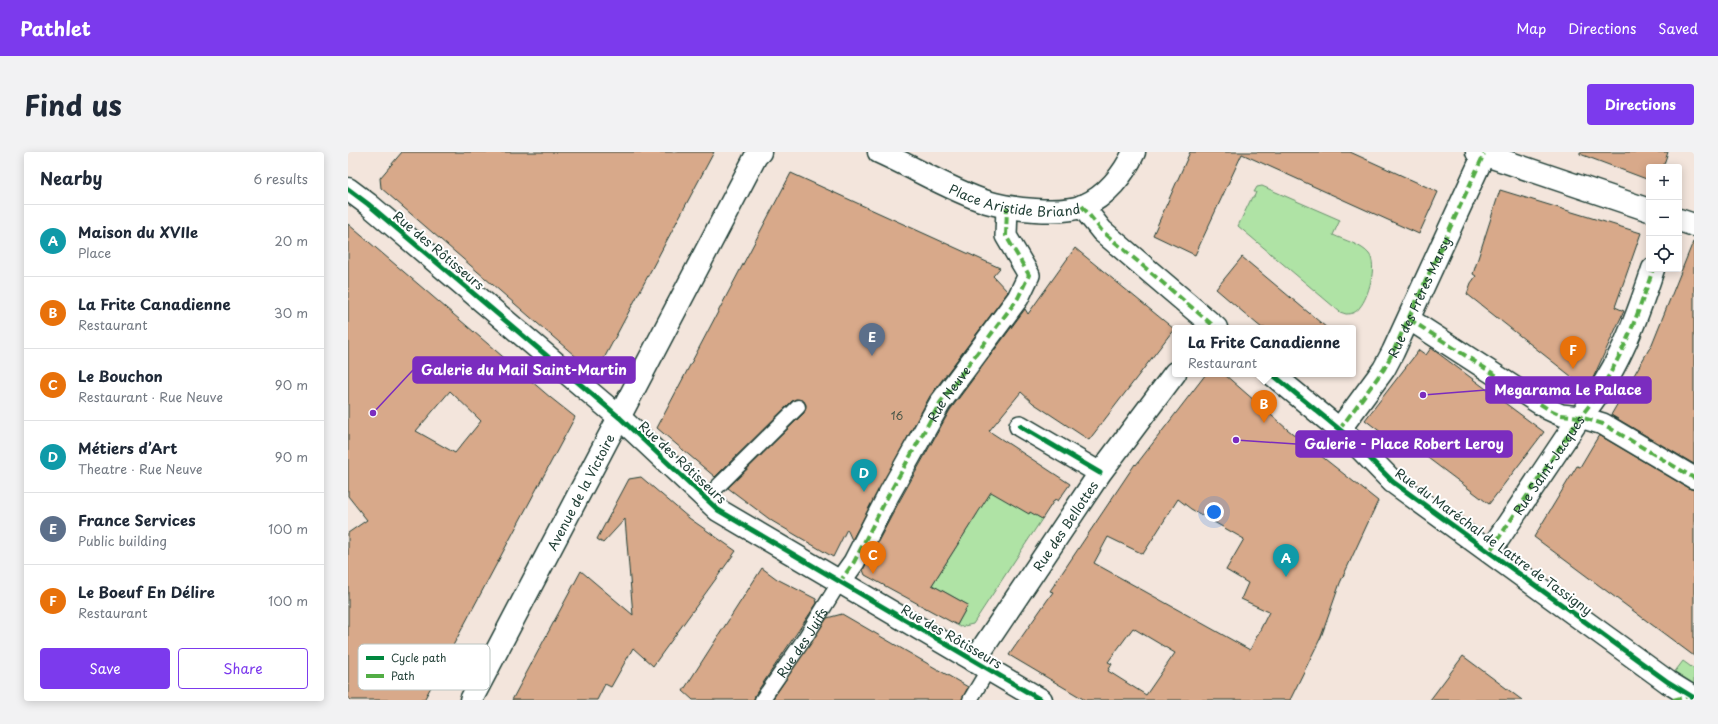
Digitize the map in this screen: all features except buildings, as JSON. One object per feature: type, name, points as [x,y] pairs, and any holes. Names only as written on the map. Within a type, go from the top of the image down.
[{"type":"street","name":"Place Aristide Briand","points":[[879,152],[970,195],[1007,207],[1043,210],[1082,206],[1100,196],[1113,185],[1134,152]]},
{"type":"street","name":"Avenue de la Victoire","points":[[490,664],[620,418],[757,153]]},
{"type":"street","points":[[1483,153],[1646,209]]},
{"type":"street","name":"Rue des Frères Marsy","points":[[1339,430],[1384,369],[1409,319],[1483,153]]},
{"type":"street","name":"Rue des Rôtisseurs","points":[[348,189],[368,204],[620,418],[718,510],[839,583],[1040,700]]},
{"type":"street","points":[[1082,206],[1102,231],[1211,325]]},
{"type":"street","name":"Rue Neuve","points":[[839,583],[854,562],[889,494],[940,403],[1018,298],[1029,275],[1006,236],[1007,207]]},
{"type":"street","points":[[1682,221],[1694,225]]},
{"type":"street","name":"Rue Saint-Jacques","points":[[1490,551],[1580,417],[1596,399],[1632,330],[1652,272]]},
{"type":"street","points":[[1409,319],[1548,409],[1561,415],[1580,417],[1603,424],[1694,478]]},
{"type":"street","name":"Rue des Bellottes","points":[[981,666],[1100,473],[1172,377]]},
{"type":"street","name":"Rue du Maréchal de Lattre de Tassigny","points":[[1276,377],[1359,447],[1393,482],[1490,551],[1685,698]]},
{"type":"street","points":[[1020,426],[1100,473]]},
{"type":"street","name":"Avenue de la Victoire","points":[[471,700],[476,690]]},
{"type":"lane","points":[[705,499],[798,407]]},
{"type":"lane","name":"Rue des Juifs","points":[[762,700],[805,638],[839,583]]},
{"type":"lane","points":[[970,700],[981,666]]},
{"type":"green space","points":[[1262,186],[1340,220],[1333,235],[1357,245],[1369,254],[1372,259],[1373,266],[1371,281],[1363,303],[1359,309],[1352,313],[1346,314],[1340,312],[1238,226],[1252,197],[1254,197],[1256,192],[1254,192],[1257,187]]},
{"type":"green space","points":[[963,468],[1042,519],[973,624],[960,627],[957,625],[968,605],[932,585],[977,514]]},
{"type":"green space","points":[[1683,661],[1694,669],[1694,687],[1673,674]]},
{"type":"marked path","points":[[1339,430],[1384,369],[1393,352],[1484,154]]},
{"type":"marked path","points":[[1082,206],[1102,231],[1212,325]]},
{"type":"marked path","points":[[839,583],[854,562],[889,494],[940,403],[1018,298],[1029,275],[1006,236],[1007,207]]},
{"type":"marked path","points":[[1490,551],[1604,383],[1624,347],[1652,272]]},
{"type":"marked path","points":[[1409,319],[1548,409],[1561,415],[1580,417],[1603,424],[1694,478]]},
{"type":"marked path","points":[[1673,700],[1689,696]]},
{"type":"cycle path","points":[[348,189],[368,204],[620,418],[718,510],[1041,700]]},
{"type":"cycle path","points":[[1276,377],[1351,439],[1393,482],[1668,682],[1694,698]]},
{"type":"cycle path","points":[[1020,426],[1100,473]]},
{"type":"place","name":"France Services","points":[[872,356]]},
{"type":"place","name":"Le Boeuf En Délire","points":[[1573,369]]},
{"type":"place","name":"Megarama Le Palace","points":[[1423,395]]},
{"type":"place","name":"Galerie du Mail Saint-Martin","points":[[373,413]]},
{"type":"place","name":"La Frite Canadienne","points":[[1264,423]]},
{"type":"place","name":"Galerie - Place Robert Leroy","points":[[1236,440]]},
{"type":"place","name":"Métiers d’Art","points":[[864,492]]},
{"type":"place","name":"Le Bouchon","points":[[873,574]]},
{"type":"place","name":"Maison du XVIIe","points":[[1286,577]]}]
